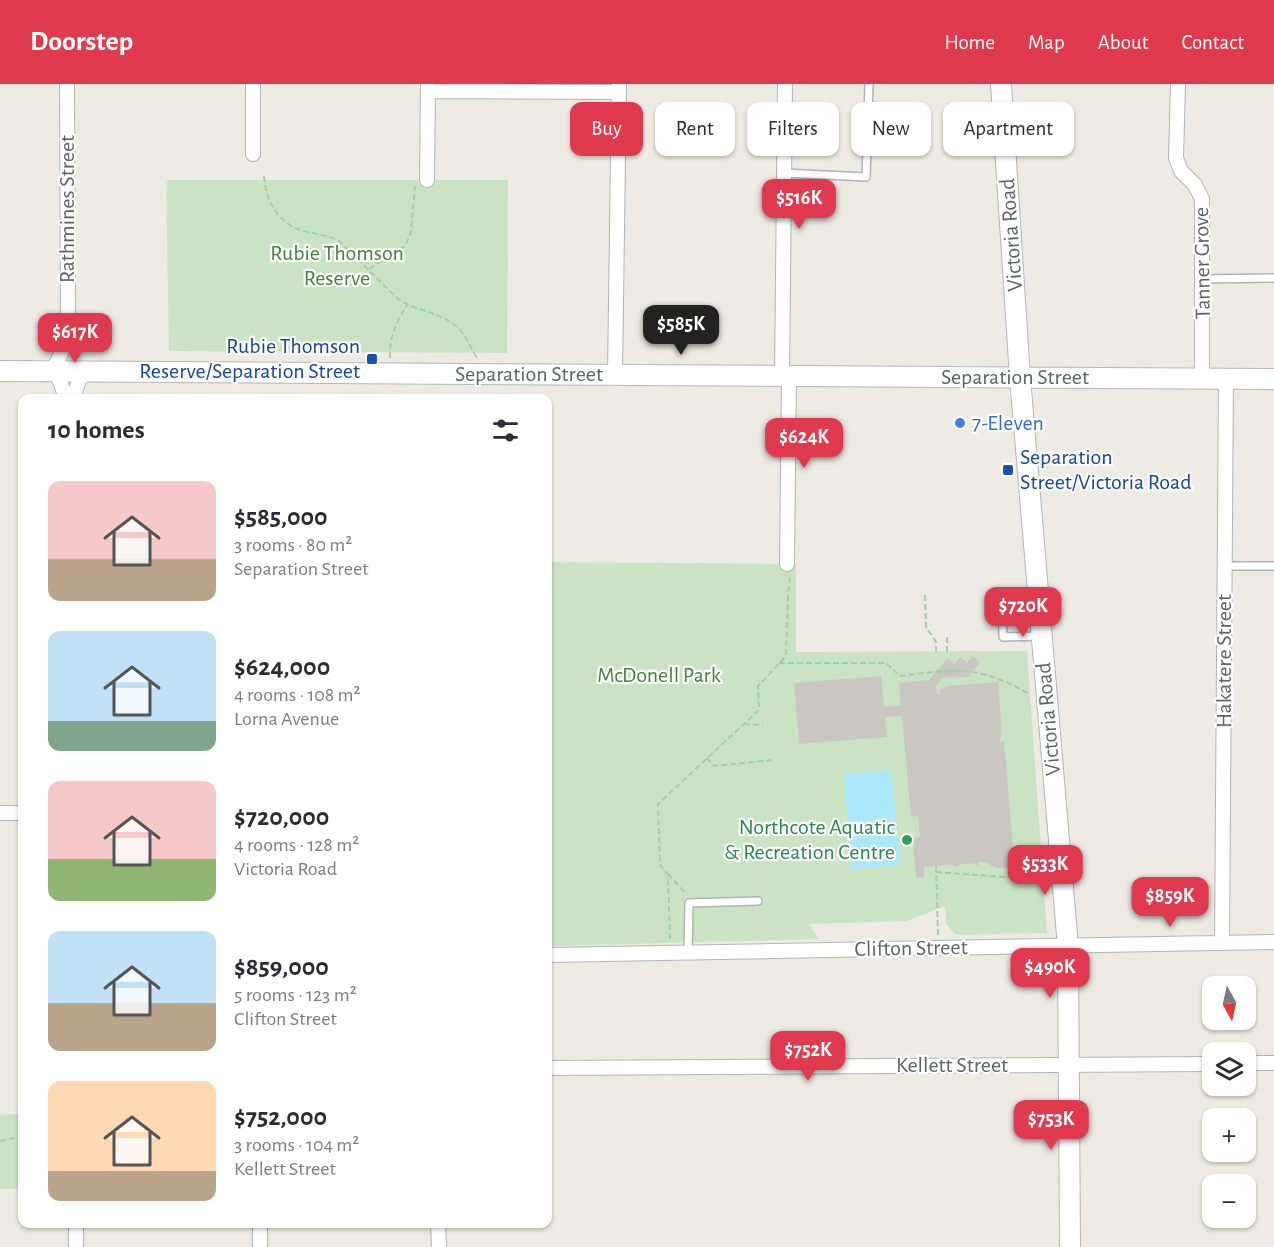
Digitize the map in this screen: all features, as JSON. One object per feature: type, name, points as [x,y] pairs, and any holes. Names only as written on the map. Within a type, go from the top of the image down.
[{"type":"street","name":"Rathmines Street","points":[[53,370],[66,343],[68,321],[67,84]]},
{"type":"street","points":[[253,84],[254,154]]},
{"type":"street","points":[[785,84],[783,174],[787,564]]},
{"type":"street","name":"Victoria Road","points":[[1000,84],[1020,378],[1068,947],[1070,1247]]},
{"type":"street","name":"Tanner Grove","points":[[1178,84],[1176,158],[1181,171],[1195,185],[1202,199],[1202,379]]},
{"type":"street","points":[[421,180],[428,87],[619,88],[615,375]]},
{"type":"street","points":[[53,370],[64,394]]},
{"type":"street","points":[[74,394],[78,380],[88,370]]},
{"type":"street","name":"Separation Street","points":[[0,371],[1274,379]]},
{"type":"street","name":"Hakatere Street","points":[[1222,943],[1226,379]]},
{"type":"street","points":[[0,813],[18,813]]},
{"type":"street","name":"Clifton Street","points":[[552,955],[1274,942]]},
{"type":"street","points":[[1256,1064],[1274,1063]]},
{"type":"street","name":"Kellett Street","points":[[552,1068],[1202,1064]]},
{"type":"street","points":[[76,1228],[76,1247]]},
{"type":"street","points":[[260,1228],[260,1247]]},
{"type":"street","points":[[438,1228],[439,1247]]},
{"type":"lane","points":[[783,174],[866,177],[869,84]]},
{"type":"lane","points":[[1202,279],[1274,278]]},
{"type":"lane","points":[[1225,566],[1274,566]]},
{"type":"lane","points":[[1038,594],[1002,594],[1003,637],[1041,636]]},
{"type":"lane","points":[[688,952],[689,903],[758,902]]},
{"type":"path","points":[[264,176],[265,189],[271,203],[286,224],[299,230],[327,235],[339,241],[389,291],[407,305],[454,324],[464,335],[479,360]]},
{"type":"path","points":[[369,269],[405,246],[411,232],[421,180]]},
{"type":"path","points":[[390,358],[389,343],[392,333],[407,305]]},
{"type":"path","points":[[696,903],[660,865],[658,804],[759,710],[758,686],[786,656],[790,572],[787,564]]},
{"type":"path","points":[[925,595],[926,627],[936,642],[936,654]]},
{"type":"path","points":[[947,637],[947,654]]},
{"type":"path","points":[[779,663],[886,663],[900,676],[935,672],[972,672],[1008,683],[1028,693]]},
{"type":"path","points":[[744,724],[763,725]]},
{"type":"path","points":[[707,758],[714,766],[773,760]]},
{"type":"path","points":[[936,866],[939,947]]},
{"type":"path","points":[[936,872],[1003,877],[1044,873]]},
{"type":"path","points":[[668,874],[671,953]]},
{"type":"path","points":[[0,1141],[18,1137]]},
{"type":"green space","name":"Rubie Thomson Reserve","points":[[166,180],[508,180],[507,353],[169,351]]},
{"type":"green space","name":"McDonell Park","points":[[552,562],[796,564],[796,652],[1027,651],[1047,933],[956,935],[946,924],[945,906],[907,921],[810,924],[818,939],[552,946]]},
{"type":"green space","points":[[0,1114],[18,1114],[18,1189],[0,1189]]},
{"type":"water","points":[[891,770],[900,865],[852,869],[844,774]]},
{"type":"building","points":[[973,656],[980,662],[968,677],[942,678],[936,686],[937,694],[940,694],[939,690],[947,686],[998,682],[1002,733],[999,742],[1004,741],[1013,867],[996,868],[985,862],[978,862],[978,866],[972,863],[958,867],[950,865],[924,867],[924,877],[916,878],[913,838],[920,837],[918,816],[911,817],[902,716],[885,717],[887,737],[799,744],[794,683],[881,676],[884,707],[901,705],[899,683],[929,680],[948,658],[954,664],[960,657],[967,663]]},
{"type":"place","name":"Rubie Thomson Reserve/Separation Street","points":[[372,359]]},
{"type":"place","name":"7-Eleven","points":[[960,423]]},
{"type":"place","name":"Separation Street/Victoria Road","points":[[1008,470]]},
{"type":"place","name":"Northcote Aquatic & Recreation Centre","points":[[907,840]]}]
